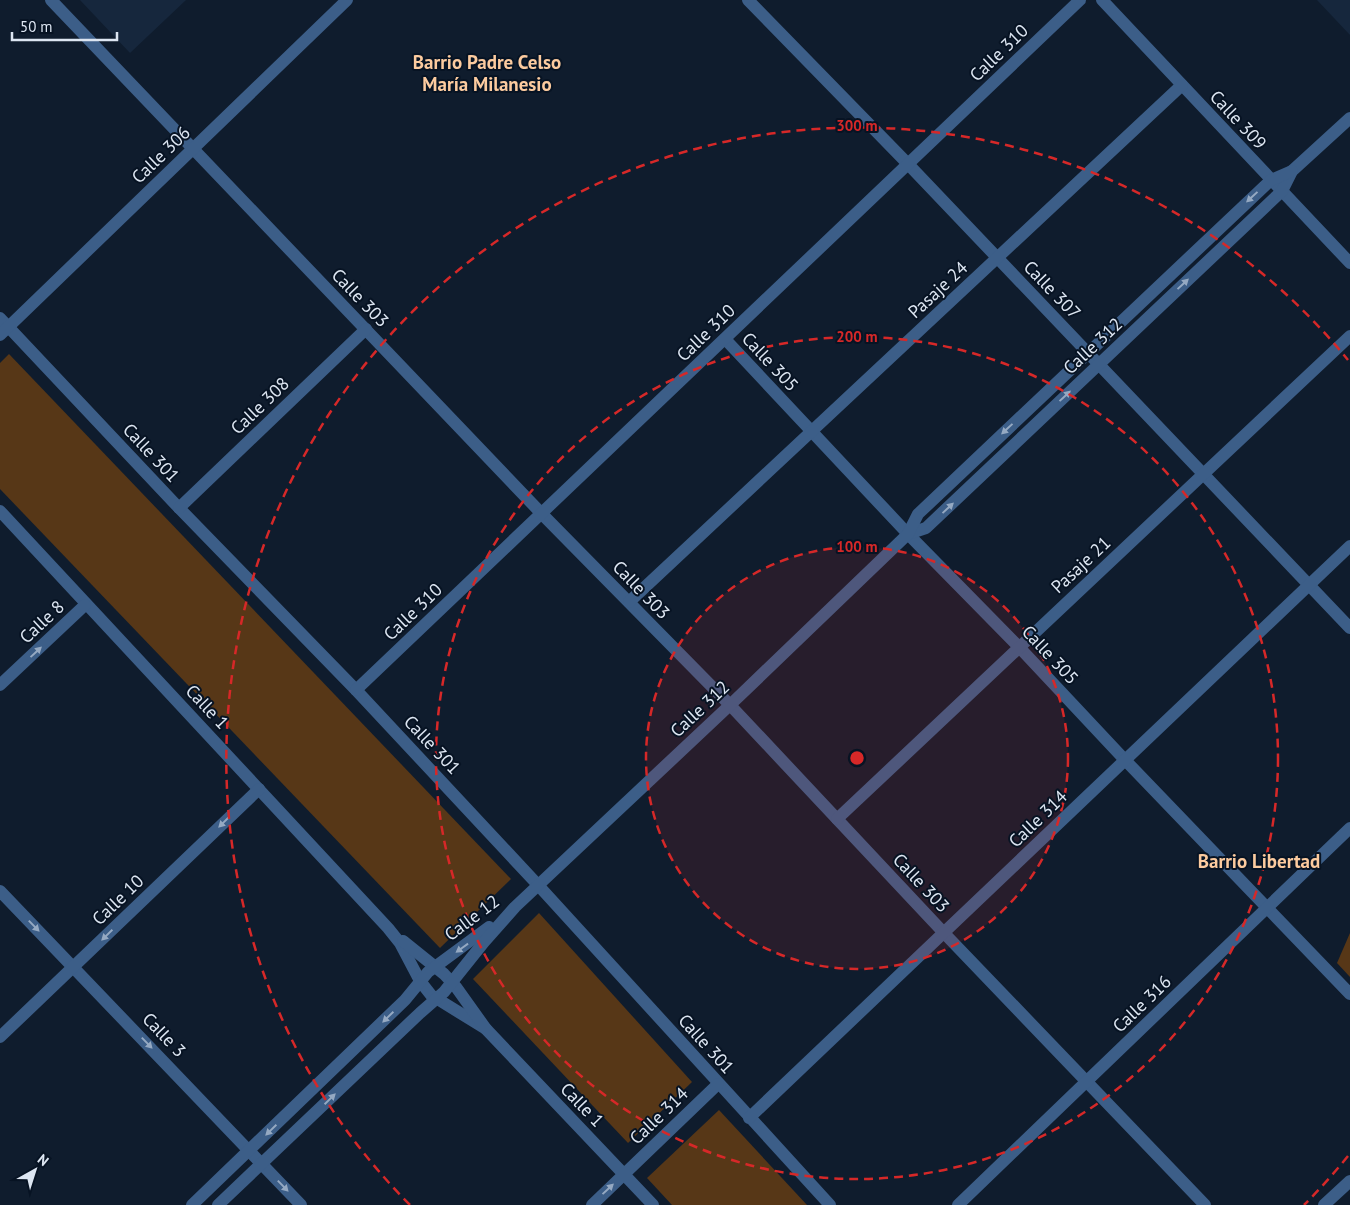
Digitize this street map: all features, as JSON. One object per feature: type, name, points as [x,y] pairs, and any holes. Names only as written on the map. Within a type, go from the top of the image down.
[{"type":"street","name":"Calle 303","points":[[51,0],[541,513],[730,705],[944,933],[1205,1205]]},
{"type":"street","name":"Calle 306","points":[[3,327],[347,0]]},
{"type":"street","name":"Calle 307","points":[[748,0],[1089,352],[1350,628]]},
{"type":"street","name":"Calle 310","points":[[356,690],[1080,0]]},
{"type":"street","name":"Calle 309","points":[[1102,0],[1350,263]]},
{"type":"street","name":"Pasaje 24","points":[[630,602],[1182,86]]},
{"type":"street","name":"Calle 312","points":[[515,908],[908,534],[918,514],[1089,352],[1271,180],[1292,171],[1350,118]]},
{"type":"street","name":"Calle 312","points":[[908,534],[926,528],[1100,364],[1282,191],[1292,171]]},
{"type":"street","name":"Calle 301","points":[[3,327],[356,690],[538,885],[830,1205]]},
{"type":"street","name":"Calle 308","points":[[179,508],[366,329]]},
{"type":"street","name":"Pasaje 21","points":[[837,819],[1350,336]]},
{"type":"street","name":"Calle 305","points":[[725,339],[908,534],[1019,647],[1350,994]]},
{"type":"street","name":"Calle 1","points":[[0,511],[85,605],[388,928],[400,943],[420,981],[431,995],[486,1029]]},
{"type":"street","name":"Calle 314","points":[[749,1118],[1350,546]]},
{"type":"street","name":"Calle 8","points":[[0,685],[85,605]]},
{"type":"street","name":"Calle 10","points":[[0,1037],[259,789]]},
{"type":"street","name":"Calle 316","points":[[958,1205],[1350,828]]},
{"type":"street","name":"Calle 3","points":[[0,891],[301,1205]]},
{"type":"street","name":"Calle 12","points":[[192,1205],[405,1000],[420,981],[515,908]]},
{"type":"street","name":"Calle 12","points":[[218,1205],[452,982],[484,942],[515,908]]},
{"type":"street","name":"Calle 1","points":[[388,928],[452,982],[486,1029],[653,1205]]},
{"type":"street","name":"Calle 314","points":[[592,1205],[718,1084]]},
{"type":"street","points":[[1324,1205],[1350,1181]]},
{"type":"shaded area","points":[[80,0],[186,0],[130,53]]},
{"type":"shaded area","points":[[1317,0],[1350,0],[1350,35]]},
{"type":"shaded area","points":[[9,354],[511,879],[440,948],[0,489],[0,363]]},
{"type":"shaded area","points":[[539,913],[692,1082],[628,1143],[473,979]]},
{"type":"shaded area","points":[[1350,933],[1350,977],[1337,963]]},
{"type":"shaded area","points":[[719,1110],[807,1205],[672,1205],[647,1178]]},
{"type":"district","name":"Barrio Padre Celso María Milanesio","points":[[487,73]]},
{"type":"district","name":"Barrio Libertad","points":[[1259,861]]}]
